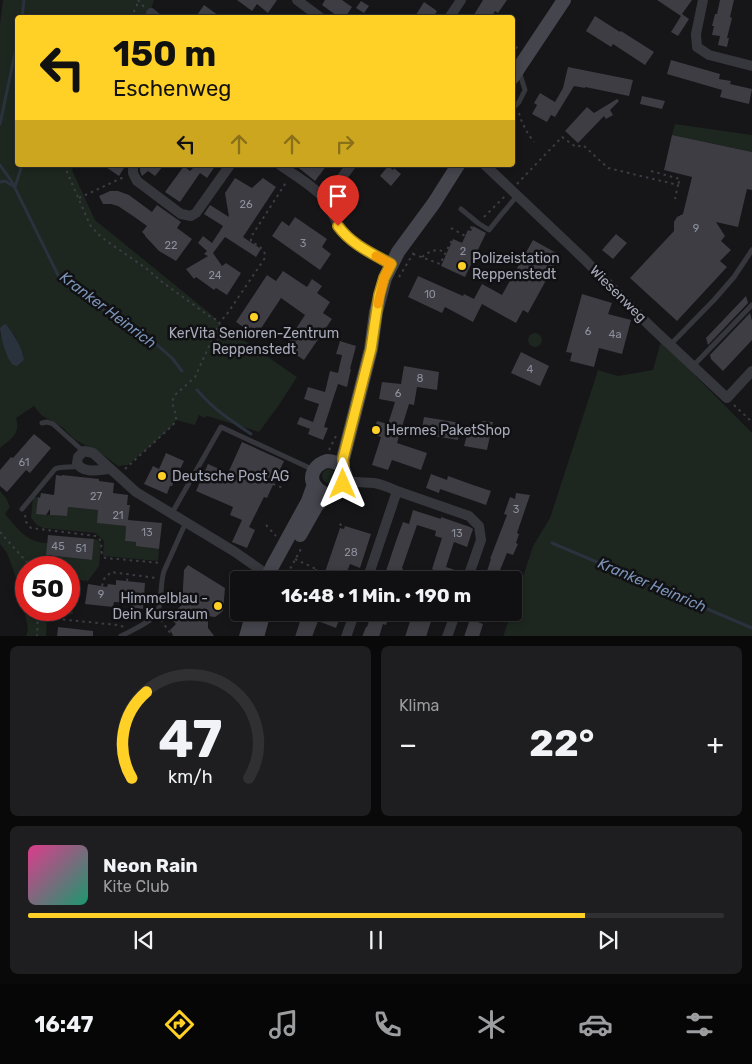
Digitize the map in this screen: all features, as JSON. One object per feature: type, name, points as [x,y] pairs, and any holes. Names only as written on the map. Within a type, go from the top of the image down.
[{"type":"main road","points":[[515,74],[564,0]]},
{"type":"main road","points":[[279,571],[318,505],[327,495],[340,488],[344,474],[343,459],[371,349],[379,295],[384,278],[398,252],[434,203],[457,167]]},
{"type":"main road","points":[[273,571],[308,501],[314,477],[320,464],[327,461],[337,449],[356,406]]},
{"type":"main road","points":[[327,461],[336,462],[344,474]]},
{"type":"main road","points":[[314,477],[317,488],[327,495]]},
{"type":"main road","points":[[246,636],[250,621]]},
{"type":"main road","points":[[257,636],[261,621]]},
{"type":"street","points":[[297,0],[317,15]]},
{"type":"street","points":[[451,15],[461,0]]},
{"type":"street","points":[[703,0],[696,34],[697,47],[709,55],[752,66]]},
{"type":"street","points":[[133,169],[137,180],[181,214],[191,216],[196,213],[229,167]]},
{"type":"street","points":[[283,167],[326,200],[338,226],[351,241],[391,264]]},
{"type":"street","points":[[326,200],[349,167]]},
{"type":"street","name":"Wiesenweg","points":[[486,167],[727,398]]},
{"type":"street","points":[[727,398],[752,371]]},
{"type":"street","points":[[113,472],[85,470],[78,466],[78,457],[84,452],[93,453],[136,492],[235,552],[261,571]]},
{"type":"street","points":[[344,474],[360,483],[383,485],[469,516],[479,526],[481,540],[470,571]]},
{"type":"street","points":[[370,571],[397,491]]},
{"type":"street","points":[[346,636],[352,621]]},
{"type":"street","points":[[447,636],[453,621]]},
{"type":"lane","points":[[515,74],[525,90],[515,106]]},
{"type":"lane","points":[[461,209],[489,230],[514,193]]},
{"type":"lane","points":[[670,345],[734,277],[752,250]]},
{"type":"lane","points":[[693,366],[752,304]]},
{"type":"lane","points":[[42,423],[53,424],[84,452]]},
{"type":"lane","points":[[172,514],[222,427],[314,477]]},
{"type":"lane","points":[[22,509],[56,469],[78,466]]},
{"type":"lane","points":[[121,636],[156,614],[162,579],[186,522]]},
{"type":"path","points":[[132,15],[137,0]]},
{"type":"path","points":[[134,11],[151,13]]},
{"type":"path","points":[[519,114],[522,124],[534,142]]},
{"type":"path","points":[[514,193],[562,136],[576,148],[583,144],[608,168],[678,185]]},
{"type":"path","points":[[65,167],[90,225],[98,234],[220,322]]},
{"type":"path","points":[[79,198],[133,169]]},
{"type":"path","points":[[651,171],[680,178],[675,199]]},
{"type":"path","points":[[113,472],[173,425],[176,416],[172,399],[196,378],[220,322],[266,258],[264,250],[251,241],[252,237],[292,174]]},
{"type":"path","points":[[451,228],[467,237]]},
{"type":"path","points":[[439,250],[441,246]]},
{"type":"path","points":[[413,254],[440,264],[446,251],[430,251],[422,257]]},
{"type":"path","points":[[727,398],[752,422]]},
{"type":"path","points":[[273,484],[283,488]]},
{"type":"path","points":[[22,509],[26,522],[31,528],[98,537],[102,543],[102,554],[106,558],[168,563]]},
{"type":"path","points":[[328,571],[342,526],[337,521]]},
{"type":"path","points":[[266,525],[280,542]]},
{"type":"path","points":[[0,532],[21,556]]},
{"type":"path","points":[[295,559],[317,571]]},
{"type":"path","points":[[102,586],[104,580],[111,572],[162,579]]},
{"type":"path","points":[[127,581],[128,574]]},
{"type":"path","points":[[37,621],[37,636]]},
{"type":"path","points":[[73,621],[118,626],[133,630]]},
{"type":"path","points":[[161,621],[173,636]]},
{"type":"shaded area","points":[[3,0],[154,0],[150,15],[15,15],[15,167],[74,167],[72,170],[95,220],[212,315],[219,323],[297,377],[259,432],[207,416],[204,418],[199,415],[195,425],[176,420],[154,443],[128,465],[118,466],[74,439],[63,428],[41,415],[34,406],[16,418],[17,428],[14,436],[0,448],[0,334],[13,365],[23,354],[15,336],[6,325],[3,325],[0,330],[0,24]]},
{"type":"shaded area","points":[[675,124],[752,135],[752,152],[672,135]]},
{"type":"shaded area","points":[[532,333],[538,333],[542,340],[538,347],[532,347],[528,343],[528,337]]},
{"type":"shaded area","points":[[661,341],[752,433],[752,636],[503,636],[508,621],[522,621],[522,580],[533,546],[550,518],[598,370],[618,376],[653,370]]},
{"type":"shaded area","points":[[326,469],[332,469],[336,476],[332,483],[326,483],[322,479],[322,473]]},
{"type":"shaded area","points":[[0,491],[10,507],[5,514],[26,536],[35,541],[47,543],[47,555],[56,556],[15,556],[15,575],[7,553],[0,544]]},
{"type":"shaded area","points":[[33,497],[38,497],[38,514],[67,516],[68,507],[98,510],[126,526],[125,541],[150,544],[150,548],[159,549],[158,561],[103,556],[104,541],[96,533],[43,528],[37,525],[31,518]]},
{"type":"shaded area","points":[[94,539],[98,540],[101,544],[99,566],[88,581],[80,580],[80,559],[91,560]]},
{"type":"shaded area","points":[[26,621],[47,621],[46,636],[26,636],[28,630]]},
{"type":"water","points":[[6,324],[23,355],[24,360],[17,366],[11,362],[2,340],[0,328]]},
{"type":"building","points":[[237,0],[277,0],[268,13],[257,4],[252,11]]},
{"type":"building","points":[[325,0],[342,0],[352,7],[347,15],[336,15],[322,5]]},
{"type":"building","points":[[483,0],[507,0],[498,13],[495,11],[493,15],[474,15]]},
{"type":"building","points":[[657,0],[692,0],[682,14],[689,19],[678,36],[671,32],[681,16]]},
{"type":"building","points":[[720,0],[734,0],[727,47],[718,45],[720,36],[712,35],[714,26],[712,26]]},
{"type":"building","points":[[361,1],[369,6],[364,13],[356,8]]},
{"type":"building","points":[[424,2],[437,11],[435,15],[416,15]]},
{"type":"building","points":[[204,5],[218,15],[197,15]]},
{"type":"building","points":[[595,16],[654,52],[645,65],[613,44],[611,47],[586,31]]},
{"type":"building","points":[[671,60],[720,74],[719,79],[731,81],[730,84],[752,89],[749,104],[720,97],[722,90],[667,74]]},
{"type":"building","points":[[568,67],[633,80],[629,96],[574,86],[555,117],[551,115],[547,122],[532,114],[537,105],[534,103],[540,93],[555,102],[563,88]]},
{"type":"building","points":[[642,96],[665,101],[662,109],[640,104]]},
{"type":"building","points":[[617,99],[619,101],[610,110],[613,115],[606,119],[604,116],[578,143],[565,131],[587,107],[594,113]]},
{"type":"building","points":[[672,135],[752,152],[752,190],[747,189],[738,227],[716,222],[725,236],[721,241],[731,250],[720,261],[727,267],[677,321],[630,278],[674,231],[674,222],[677,217],[683,214],[692,177],[664,170]]},
{"type":"building","points":[[106,167],[123,167],[124,168],[119,176]]},
{"type":"building","points":[[162,167],[155,176],[148,171],[142,176],[140,168]]},
{"type":"building","points":[[183,167],[190,171],[193,168],[192,167],[215,167],[207,178],[200,173],[180,202],[165,192]]},
{"type":"building","points":[[298,167],[326,167],[315,181]]},
{"type":"building","points":[[387,167],[393,170],[394,168],[401,174],[391,186],[380,176]]},
{"type":"building","points":[[235,178],[252,188],[263,178],[276,187],[243,237],[261,249],[256,257],[225,237],[213,253],[222,266],[226,263],[241,273],[227,295],[216,288],[214,290],[196,277],[194,279],[186,269],[208,256],[204,254],[207,251],[198,243],[203,236],[212,243],[223,226],[204,214],[210,205],[229,217],[225,193]]},
{"type":"building","points":[[110,191],[118,191],[129,195],[152,212],[157,205],[181,222],[177,228],[192,239],[176,261],[159,251],[145,236],[142,232],[147,226],[118,206],[103,204],[99,196]]},
{"type":"building","points":[[295,217],[327,239],[322,247],[331,254],[320,270],[272,236],[282,221],[289,226]]},
{"type":"building","points":[[473,226],[486,233],[465,277],[441,266],[453,239],[462,243],[468,230],[471,231]]},
{"type":"building","points":[[616,234],[627,243],[613,259],[602,250]]},
{"type":"building","points":[[533,240],[560,255],[528,313],[523,310],[516,323],[482,304],[473,322],[445,307],[442,313],[408,297],[418,276],[474,299],[482,284],[502,295]]},
{"type":"building","name":"KerVita Senioren-Zentrum Reppenstedt","points":[[283,271],[307,287],[312,279],[322,286],[317,293],[330,302],[323,313],[332,319],[304,360],[284,347],[305,315],[281,298],[256,336],[236,322],[267,275],[276,281]]},
{"type":"building","points":[[582,294],[612,303],[608,314],[631,320],[622,354],[599,348],[594,367],[570,361],[572,353],[566,352]]},
{"type":"building","points":[[746,296],[748,303],[708,345],[706,338]]},
{"type":"building","points":[[750,313],[752,340],[723,371],[711,359],[710,355]]},
{"type":"building","points":[[340,341],[356,346],[347,387],[338,384],[324,427],[328,428],[323,440],[308,434],[310,429],[297,424],[300,417],[313,422],[319,404],[304,399],[308,387],[325,392],[330,371],[338,373],[342,355],[336,354]]},
{"type":"building","points":[[521,352],[549,366],[540,386],[511,373]]},
{"type":"building","points":[[404,366],[439,372],[437,390],[417,387],[414,405],[409,404],[397,443],[427,453],[421,470],[392,460],[388,470],[372,465],[381,437],[373,434],[377,421],[388,424],[395,402],[379,399],[382,382],[401,384]]},
{"type":"building","points":[[424,417],[461,423],[458,440],[421,434]]},
{"type":"building","points":[[482,421],[493,422],[487,450],[464,446],[467,435],[479,437]]},
{"type":"building","points":[[34,434],[51,448],[30,473],[26,470],[7,492],[0,486],[0,470]]},
{"type":"building","points":[[242,442],[284,461],[267,498],[264,497],[249,527],[255,530],[247,548],[232,542],[242,520],[230,515],[233,507],[196,491],[208,464],[228,473]]},
{"type":"building","name":"Deutsche Post AG","points":[[166,453],[184,461],[167,494],[144,484],[153,466],[159,469]]},
{"type":"building","points":[[431,474],[447,480],[448,476],[491,491],[486,505],[440,489],[439,493],[426,488]]},
{"type":"building","points":[[56,475],[99,479],[99,481],[114,483],[113,493],[128,495],[127,505],[130,505],[128,520],[162,523],[159,549],[136,546],[136,542],[125,541],[126,526],[97,523],[98,510],[68,507],[67,516],[50,515],[50,509],[46,515],[36,514],[38,497],[40,498],[41,493],[54,495]]},
{"type":"building","points":[[516,493],[530,495],[517,533],[519,534],[516,543],[518,544],[513,555],[507,553],[500,571],[487,571],[507,515],[504,514],[510,497],[515,499]]},
{"type":"building","points":[[413,510],[441,519],[441,517],[473,529],[467,547],[454,542],[446,567],[455,571],[432,571],[442,538],[435,536],[436,531],[417,525],[402,571],[386,571],[403,522],[409,524]]},
{"type":"building","points":[[345,526],[371,534],[360,568],[350,564],[347,571],[325,571],[340,528],[344,529]]},
{"type":"building","points":[[48,535],[94,539],[92,560],[80,559],[80,556],[46,555]]},
{"type":"building","points":[[188,565],[225,588],[223,611],[215,617],[208,616],[208,628],[214,636],[173,636],[170,630],[176,624],[169,616],[182,605],[184,570]]},
{"type":"building","points":[[116,580],[145,583],[143,609],[130,607],[131,603],[114,602],[113,607],[85,604],[88,584],[107,587],[108,584],[116,585]]},
{"type":"building","points":[[300,621],[318,621],[312,636],[295,636]]},
{"type":"building","points":[[318,621],[339,621],[336,628]]},
{"type":"building","points":[[369,621],[387,621],[386,625],[383,624],[379,636],[362,636]]},
{"type":"building","points":[[410,621],[431,621],[426,636],[405,636]]},
{"type":"building","points":[[469,621],[483,624],[479,636],[464,636]]},
{"type":"building","points":[[58,627],[93,631],[93,636],[57,636]]},
{"type":"waterway","name":"Kranker Heinrich","points":[[22,15],[24,0]]},
{"type":"waterway","name":"Kranker Heinrich","points":[[0,124],[15,53]]},
{"type":"waterway","name":"Kranker Heinrich","points":[[0,165],[12,182],[59,277],[104,310],[124,321],[155,343],[172,358],[182,371]]},
{"type":"waterway","name":"Kranker Heinrich","points":[[0,182],[5,181],[15,187],[21,167]]},
{"type":"waterway","name":"Kranker Heinrich","points":[[197,390],[216,409],[251,434]]},
{"type":"waterway","name":"Kranker Heinrich","points":[[552,543],[752,628]]},
{"type":"slow traffic","points":[[376,256],[391,264],[384,278],[378,304]]},
{"type":"place","name":"Polizeistation Reppenstedt","points":[[462,266]]},
{"type":"place","name":"KerVita Senioren-Zentrum Reppenstedt","points":[[254,317]]},
{"type":"place","name":"Hermes PaketShop","points":[[376,430]]},
{"type":"place","name":"Deutsche Post AG","points":[[162,476]]},
{"type":"place","name":"Himmelblau - Dein Kursraum","points":[[218,606]]},
{"type":"route","points":[[338,226],[351,241],[391,264],[379,295],[371,349],[343,459],[345,480],[343,484]]}]
